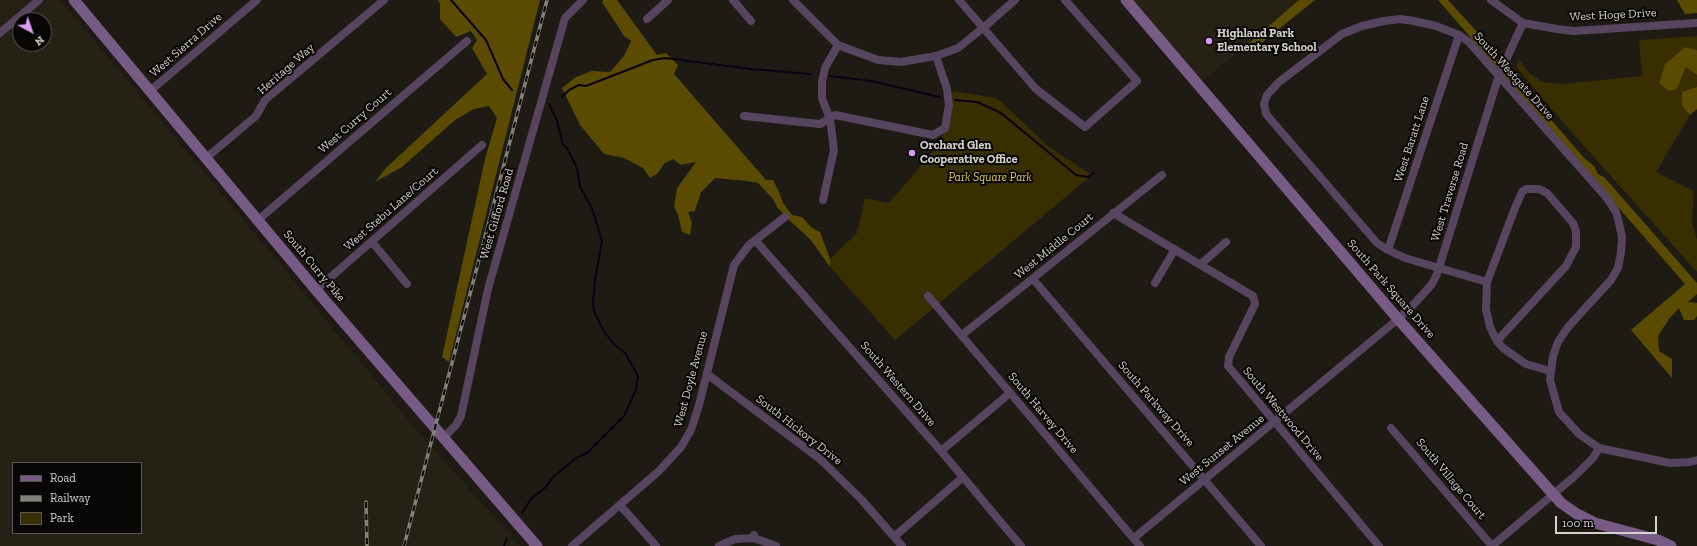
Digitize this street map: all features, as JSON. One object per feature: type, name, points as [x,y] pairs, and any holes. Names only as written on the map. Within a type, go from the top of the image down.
[{"type":"street","points":[[0,33],[39,0]]},
{"type":"street","name":"South Curry Pike","points":[[74,0],[316,290],[537,546]]},
{"type":"street","name":"West Sierra Drive","points":[[150,92],[257,0]]},
{"type":"street","name":"Heritage Way","points":[[206,158],[256,116],[265,100],[384,0]]},
{"type":"street","name":"West Gifford Road","points":[[443,438],[456,425],[461,416],[488,289],[565,18],[583,0]]},
{"type":"street","points":[[647,19],[668,0]]},
{"type":"street","points":[[733,0],[751,21]]},
{"type":"street","points":[[793,0],[838,45],[878,60],[901,62],[936,56],[958,48],[1015,0]]},
{"type":"street","points":[[959,0],[1036,89],[1085,127],[1137,81],[1065,0]]},
{"type":"street","name":"South Park Square Drive","points":[[1126,0],[1398,319],[1553,495],[1561,503],[1583,518],[1595,523],[1658,540],[1671,546]]},
{"type":"street","name":"West Hoge Drive","points":[[1491,0],[1523,23],[1573,31],[1697,23]]},
{"type":"street","name":"South Westgate Drive","points":[[1487,282],[1405,258],[1388,250],[1365,231],[1266,114],[1264,104],[1267,94],[1279,82],[1342,34],[1362,26],[1400,19],[1436,26],[1459,35],[1479,52],[1607,198],[1616,212],[1622,237],[1618,268],[1610,280],[1568,327],[1553,356],[1550,371],[1554,395],[1559,412],[1579,434],[1599,448],[1670,462],[1690,462],[1697,460]]},
{"type":"street","name":"West Traverse Road","points":[[1398,319],[1432,284],[1439,268],[1499,75],[1507,61],[1523,23]]},
{"type":"street","name":"West Baratt Lane","points":[[1388,250],[1459,35]]},
{"type":"street","name":"West Curry Court","points":[[258,220],[467,41]]},
{"type":"street","points":[[823,200],[834,150],[830,119],[822,98],[822,82],[825,68],[838,45]]},
{"type":"street","points":[[744,116],[820,124],[835,115],[933,136],[945,128],[949,105],[947,88],[936,56]]},
{"type":"street","name":"West Stebu Lane/Court","points":[[316,290],[482,145]]},
{"type":"street","name":"West Middle Court","points":[[962,335],[1162,175]]},
{"type":"street","points":[[1497,341],[1566,266],[1576,247],[1576,231],[1573,223],[1547,193],[1533,188],[1526,189],[1522,192],[1487,282],[1486,309],[1490,327],[1497,341],[1512,355],[1526,364],[1550,371]]},
{"type":"street","name":"South Westwood Drive","points":[[1114,213],[1252,294],[1255,298],[1255,304],[1227,363],[1230,369],[1379,546]]},
{"type":"street","name":"West Doyle Avenue","points":[[572,546],[668,463],[681,447],[691,430],[707,374],[730,274],[737,258],[755,240],[785,217]]},
{"type":"street","name":"South Western Drive","points":[[755,240],[941,451],[1021,546]]},
{"type":"street","points":[[372,242],[407,284]]},
{"type":"street","points":[[1201,264],[1226,242]]},
{"type":"street","points":[[1155,283],[1175,249]]},
{"type":"street","name":"South Parkway Drive","points":[[1033,279],[1260,546]]},
{"type":"street","name":"South Harvey Drive","points":[[928,296],[1140,546]]},
{"type":"street","name":"West Sunset Avenue","points":[[1134,538],[1398,319]]},
{"type":"street","name":"South Hickory Drive","points":[[707,374],[820,459],[861,499],[902,546]]},
{"type":"street","points":[[941,451],[1010,392]]},
{"type":"street","name":"South Village Court","points":[[1391,428],[1492,546]]},
{"type":"street","points":[[1492,546],[1586,466],[1599,448]]},
{"type":"street","points":[[894,536],[963,477]]},
{"type":"street","points":[[620,505],[656,546]]},
{"type":"street","points":[[719,546],[735,539],[754,537],[776,546]]},
{"type":"shaded area","points":[[0,0],[60,0],[220,191],[413,426],[520,546],[0,546]]},
{"type":"shaded area","points":[[438,0],[540,0],[449,362],[442,357],[485,159],[497,118],[489,106],[474,109],[455,120],[402,167],[375,182],[386,168],[487,74],[472,48],[477,40],[471,31],[456,37],[440,19],[440,4]]},
{"type":"shaded area","points":[[603,0],[617,0],[657,55],[666,53],[678,65],[674,74],[766,180],[773,180],[783,203],[792,215],[802,217],[811,227],[820,232],[830,259],[830,267],[810,239],[789,220],[777,207],[773,199],[758,183],[715,178],[701,192],[695,211],[688,212],[692,223],[690,235],[682,232],[674,206],[677,188],[696,162],[681,165],[673,159],[665,163],[657,174],[650,178],[643,168],[624,158],[604,154],[580,125],[562,88],[576,77],[592,71],[610,72],[624,56],[631,41],[624,36],[602,2]]},
{"type":"shaded area","name":"Highland Park Elementary School","points":[[1131,0],[1304,0],[1200,82]]},
{"type":"shaded area","points":[[1299,0],[1315,0],[1254,49],[1248,51],[1242,49]]},
{"type":"shaded area","points":[[1438,0],[1448,0],[1490,46],[1496,58],[1508,69],[1584,158],[1594,166],[1598,174],[1605,178],[1697,283],[1697,294],[1688,302],[1697,303],[1697,316],[1694,320],[1684,320],[1679,308],[1669,319],[1658,336],[1659,351],[1672,359],[1672,378],[1631,330],[1685,284]]},
{"type":"shaded area","points":[[1677,0],[1697,0],[1697,13],[1685,14]]},
{"type":"shaded area","points":[[1685,47],[1697,50],[1697,75],[1686,67],[1677,89],[1669,91],[1659,83],[1665,64]]},
{"type":"shaded area","points":[[1697,87],[1697,109],[1690,115],[1682,106],[1682,92]]},
{"type":"green space","points":[[1697,36],[1697,50],[1685,47],[1665,64],[1659,83],[1677,89],[1686,67],[1697,75],[1697,87],[1682,106],[1690,115],[1656,172],[1694,191],[1692,222],[1697,240],[1697,272],[1574,135],[1517,68],[1518,59],[1529,72],[1542,82],[1562,84],[1642,76],[1639,40]]},
{"type":"green space","name":"Park Square Park","points":[[953,91],[997,98],[1049,147],[1092,175],[895,340],[830,267],[830,259],[857,233],[865,198],[889,203],[929,156],[945,132]]},
{"type":"waterway","points":[[451,0],[486,40],[503,79],[512,90]]},
{"type":"waterway","points":[[562,97],[569,90],[579,85],[586,86],[653,60],[665,58],[751,69],[811,74]]},
{"type":"waterway","points":[[829,76],[871,81],[940,97]]},
{"type":"waterway","points":[[955,100],[977,102],[1001,113],[1076,175],[1088,177],[1094,173]]},
{"type":"waterway","points":[[522,513],[531,499],[547,486],[552,478],[576,458],[587,453],[624,416],[636,390],[638,376],[625,353],[614,344],[603,330],[594,311],[593,302],[595,280],[602,241],[592,208],[580,187],[577,168],[567,148],[563,145],[557,121],[549,104]]},
{"type":"waterway","points":[[504,546],[507,538]]},
{"type":"railway","points":[[404,546],[547,0]]},
{"type":"railway","points":[[366,502],[367,546]]},
{"type":"place","name":"Highland Park Elementary School","points":[[1209,41]]},
{"type":"place","name":"Orchard Glen Cooperative Office","points":[[912,153]]}]
